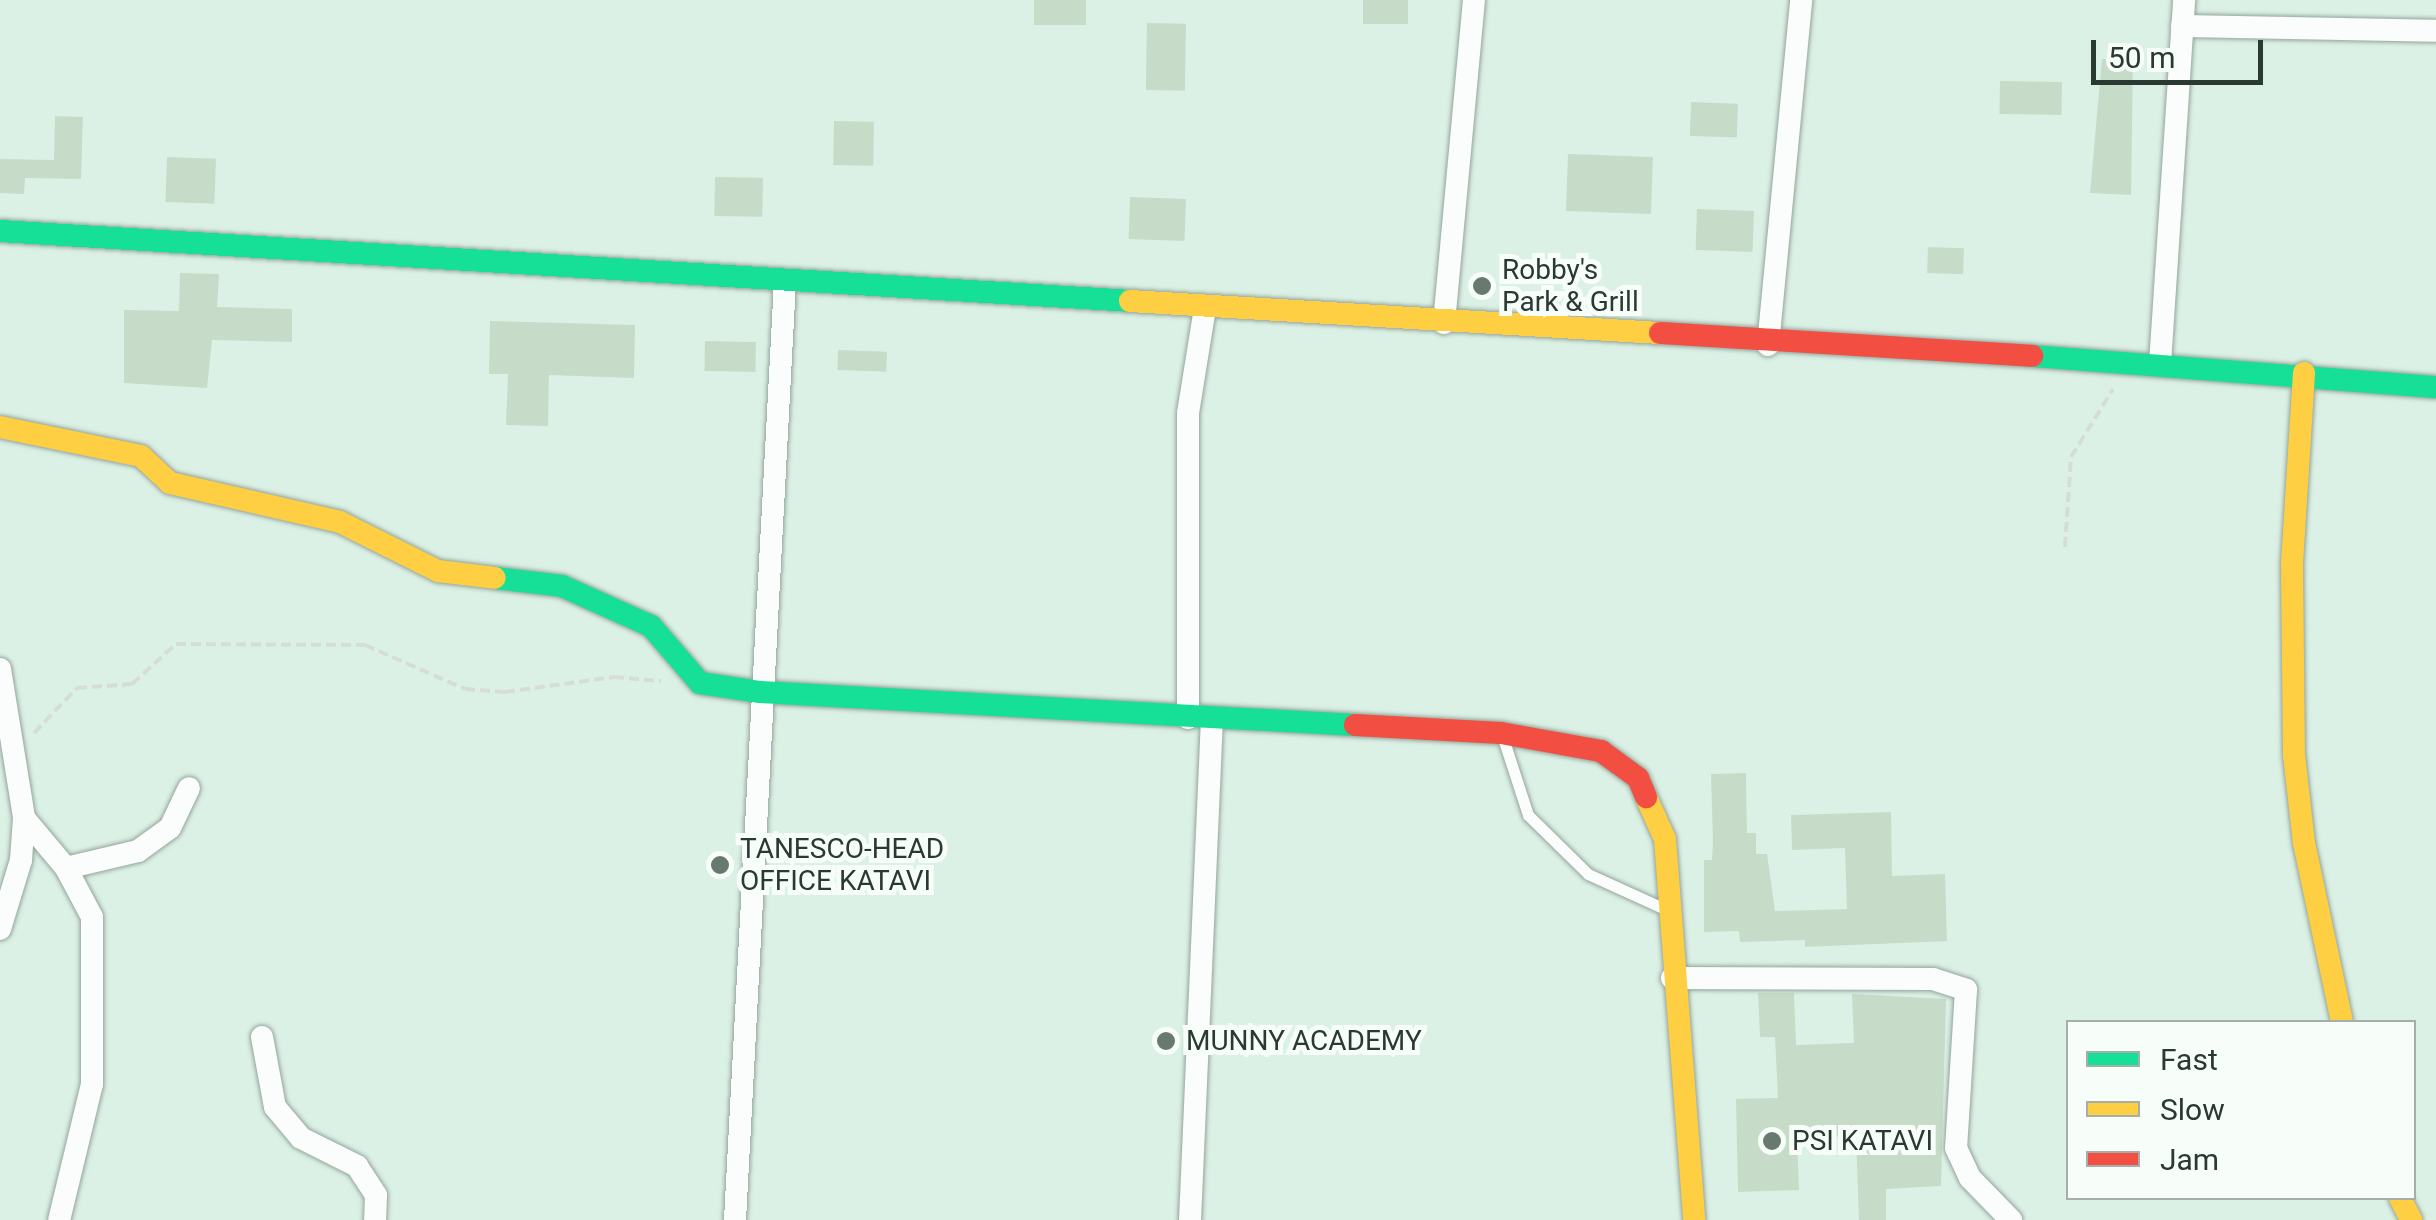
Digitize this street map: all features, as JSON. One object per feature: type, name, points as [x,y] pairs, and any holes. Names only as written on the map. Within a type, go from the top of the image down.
[{"type":"street","points":[[1444,324],[1474,0]]},
{"type":"street","points":[[1768,344],[1802,0]]},
{"type":"street","points":[[2160,364],[2184,0]]},
{"type":"street","points":[[2182,26],[2436,31]]},
{"type":"street","points":[[0,231],[1768,344],[2304,373],[2436,387]]},
{"type":"street","points":[[734,1220],[785,281]]},
{"type":"street","points":[[1190,1220],[1200,718],[1188,413],[1205,308]]},
{"type":"street","points":[[2304,373],[2292,566],[2292,718],[2304,844],[2342,1020]]},
{"type":"street","points":[[1,433],[141,456],[170,483],[340,522],[438,571],[562,586],[651,626],[700,683],[760,692],[1501,733],[1602,751],[1638,778],[1665,839],[1672,978],[1694,1220]]},
{"type":"street","points":[[0,669],[24,818],[21,860],[0,929]]},
{"type":"street","points":[[66,868],[138,851],[170,828],[190,788]]},
{"type":"street","points":[[24,818],[66,868],[92,917],[96,1002],[92,1084],[59,1220]]},
{"type":"street","points":[[1672,978],[1933,979],[1966,990],[1956,1148],[1970,1178],[2012,1220]]},
{"type":"street","points":[[262,1037],[275,1107],[301,1138],[357,1166],[376,1195],[375,1220]]},
{"type":"lane","points":[[1501,733],[1528,815],[1588,874],[1670,911]]},
{"type":"path","points":[[2065,546],[2071,457],[2079,437],[2135,363]]},
{"type":"path","points":[[12,751],[77,688],[132,684],[176,644],[365,645],[478,690],[536,690],[614,678],[700,683]]},
{"type":"building","points":[[1034,0],[1086,0],[1086,25],[1034,25]]},
{"type":"building","points":[[1363,0],[1408,0],[1408,24],[1363,24]]},
{"type":"building","points":[[1147,23],[1186,24],[1185,91],[1146,90]]},
{"type":"building","points":[[2102,59],[2133,59],[2131,195],[2090,193]]},
{"type":"building","points":[[2000,81],[2062,82],[2061,115],[1999,114]]},
{"type":"building","points":[[1691,102],[1738,104],[1737,138],[1690,136]]},
{"type":"building","points":[[55,116],[83,117],[81,179],[25,178],[24,194],[0,193],[0,159],[54,160]]},
{"type":"building","points":[[834,121],[874,122],[873,166],[833,165]]},
{"type":"building","points":[[1568,154],[1653,157],[1651,214],[1566,211]]},
{"type":"building","points":[[167,157],[216,159],[214,204],[165,202]]},
{"type":"building","points":[[715,177],[763,178],[762,217],[714,216]]},
{"type":"building","points":[[1130,197],[1186,199],[1185,241],[1129,239]]},
{"type":"building","points":[[1697,209],[1754,211],[1753,252],[1696,250]]},
{"type":"building","points":[[1928,247],[1964,248],[1963,274],[1927,273]]},
{"type":"building","points":[[180,273],[219,274],[217,307],[292,309],[292,342],[212,340],[207,388],[124,383],[124,310],[179,311]]},
{"type":"building","points":[[490,321],[635,325],[634,378],[549,375],[548,426],[506,425],[508,374],[489,374]]},
{"type":"building","points":[[705,341],[756,342],[755,372],[704,371]]},
{"type":"building","points":[[838,350],[887,352],[886,372],[837,370]]},
{"type":"building","points":[[1746,773],[1747,833],[1756,833],[1756,854],[1767,854],[1775,911],[1847,909],[1845,848],[1792,850],[1791,815],[1891,812],[1892,876],[1945,874],[1947,941],[1805,947],[1805,940],[1740,942],[1739,931],[1704,932],[1704,860],[1712,860],[1713,842],[1711,774]]},
{"type":"building","points":[[1758,993],[1794,993],[1796,1045],[1854,1043],[1852,994],[1946,999],[1941,1186],[1886,1189],[1886,1220],[1859,1220],[1856,1136],[1797,1138],[1799,1190],[1738,1192],[1736,1099],[1778,1098],[1775,1037],[1760,1037]]},
{"type":"traffic: fast","points":[[0,231],[1130,301]]},
{"type":"traffic: fast","points":[[2032,356],[2436,387]]},
{"type":"traffic: fast","points":[[495,578],[562,586],[651,626],[700,683],[760,692],[1355,725]]},
{"type":"traffic: slow","points":[[1130,301],[1660,333]]},
{"type":"traffic: slow","points":[[2304,373],[2292,566],[2294,755],[2304,843],[2342,1020]]},
{"type":"traffic: slow","points":[[0,427],[141,456],[170,483],[340,522],[438,571],[495,578]]},
{"type":"traffic: slow","points":[[1646,797],[1665,839],[1694,1220]]},
{"type":"traffic: slow","points":[[2401,1200],[2411,1220]]},
{"type":"traffic: jam","points":[[1660,333],[2032,356]]},
{"type":"traffic: jam","points":[[1355,725],[1501,733],[1601,751],[1638,778],[1646,797]]},
{"type":"place","name":"Robby's Park & Grill","points":[[1482,286]]},
{"type":"place","name":"TANESCO-HEAD OFFICE KATAVI","points":[[720,865]]},
{"type":"place","name":"MUNNY ACADEMY","points":[[1166,1041]]},
{"type":"place","name":"PSI KATAVI","points":[[1772,1141]]}]
